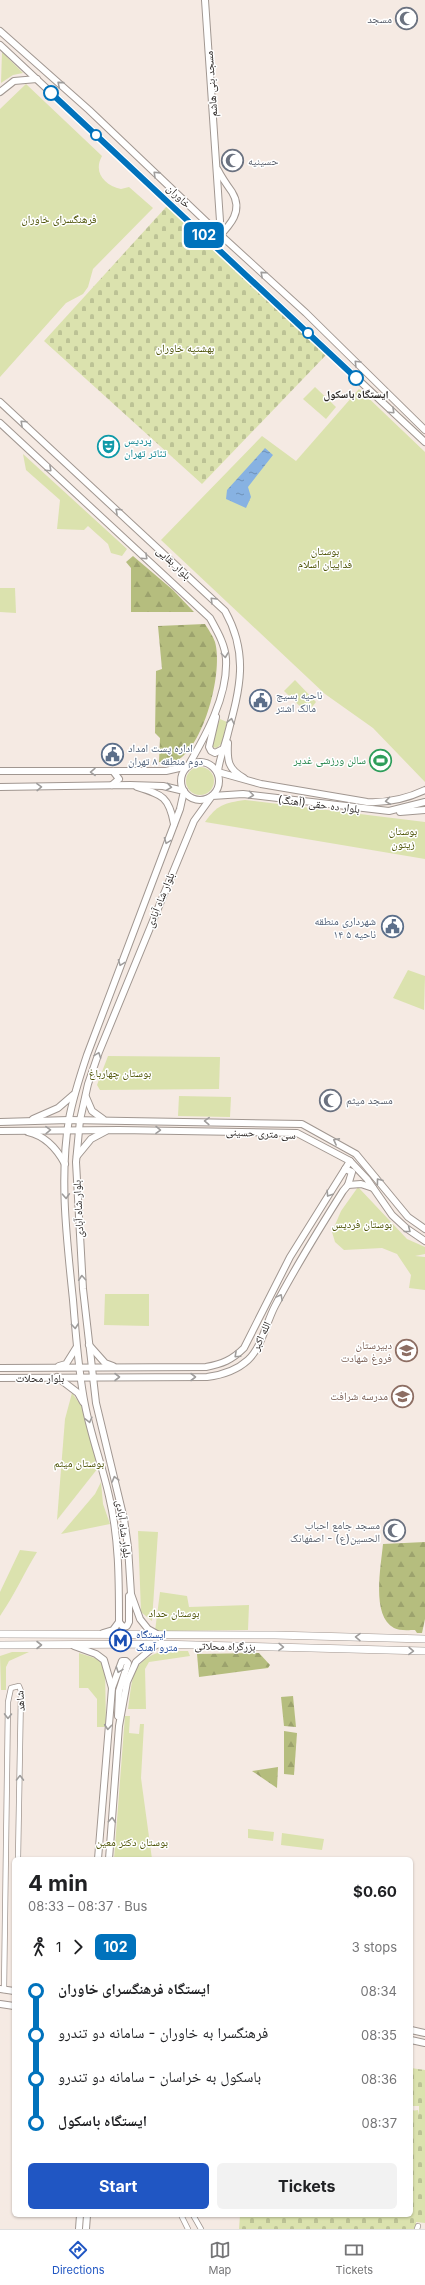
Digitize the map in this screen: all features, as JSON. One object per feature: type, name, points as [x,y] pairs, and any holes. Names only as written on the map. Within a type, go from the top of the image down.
[{"type":"highway","name":"بزرگراه محلاتی","points":[[0,1634],[425,1639]]},
{"type":"highway","name":"بزرگراه محلاتی","points":[[1,1646],[157,1644],[425,1652]]},
{"type":"main road","name":"مسجد بنی هاشم","points":[[205,0],[220,221],[215,230]]},
{"type":"main road","name":"خاوران","points":[[0,31],[89,110],[220,235],[339,344],[379,387],[425,430]]},
{"type":"main road","name":"خاوران","points":[[0,45],[425,442]]},
{"type":"main road","points":[[0,90],[14,81],[37,79]]},
{"type":"main road","name":"مسجد بنی هاشم","points":[[212,243],[236,215],[238,208],[232,192],[216,167]]},
{"type":"main road","points":[[218,195],[226,191],[232,192]]},
{"type":"main road","name":"بلوار بقایی","points":[[0,402],[225,611],[234,628],[239,644],[240,661],[237,696],[218,772]]},
{"type":"main road","name":"بلوار بقایی","points":[[0,423],[210,618],[219,634],[226,658],[220,698],[203,741],[188,766]]},
{"type":"main road","points":[[220,698],[208,747],[215,753],[224,749]]},
{"type":"main road","points":[[228,734],[228,764],[231,769],[244,778],[261,784]]},
{"type":"main road","points":[[0,771],[166,771],[188,766],[193,763],[204,762],[210,764],[218,772],[219,787],[212,796],[197,800],[184,791],[164,786],[112,785],[0,787]]},
{"type":"main road","points":[[184,791],[182,775],[188,766]]},
{"type":"main road","points":[[112,785],[118,779],[113,771]]},
{"type":"main road","name":"بلوار ده حقی (آهنگ)","points":[[218,772],[261,784],[367,802],[384,802],[410,797],[425,790]]},
{"type":"main road","points":[[130,785],[162,796],[167,800],[170,804],[174,824]]},
{"type":"main road","name":"بلوار شاه آبادی","points":[[119,1622],[118,1555],[109,1496],[85,1406],[79,1368],[70,1262],[65,1164],[69,1120],[74,1094],[95,1032],[174,824],[184,791]]},
{"type":"main road","name":"بلوار ده حقی (آهنگ)","points":[[212,796],[243,794],[369,810],[393,811],[425,802]]},
{"type":"main road","name":"بلوار شاه آبادی","points":[[158,1635],[148,1629],[140,1619],[129,1586],[128,1547],[124,1519],[96,1403],[90,1368],[79,1246],[76,1159],[78,1130],[85,1096],[100,1052],[194,821],[212,796]]},
{"type":"main road","points":[[393,811],[425,810]]},
{"type":"main road","points":[[25,1121],[58,1108],[74,1094]]},
{"type":"main road","points":[[85,1096],[89,1107],[97,1116],[106,1119],[120,1120]]},
{"type":"main road","points":[[0,1122],[69,1120]]},
{"type":"main road","name":"سی متری حسینی","points":[[69,1120],[302,1124]]},
{"type":"main road","points":[[297,1133],[302,1124],[346,1147],[366,1164],[408,1216],[425,1229]]},
{"type":"main road","points":[[19,1130],[33,1133],[46,1140],[56,1149],[65,1164]]},
{"type":"main road","points":[[0,1131],[68,1130]]},
{"type":"main road","name":"سی متری حسینی","points":[[68,1130],[297,1133],[350,1161],[373,1188],[392,1215],[406,1228],[425,1241]]},
{"type":"main road","points":[[76,1159],[85,1145],[97,1134],[119,1130]]},
{"type":"main road","name":"الله اکبر","points":[[79,1368],[206,1367],[222,1364],[233,1359],[244,1348],[290,1257],[350,1161]]},
{"type":"main road","points":[[345,1169],[352,1172],[348,1185],[361,1184],[373,1188]]},
{"type":"main road","name":"الله اکبر","points":[[81,1377],[222,1375],[237,1369],[249,1360],[258,1345],[274,1308],[301,1257],[348,1185]]},
{"type":"main road","points":[[88,1345],[105,1363],[117,1368]]},
{"type":"main road","points":[[54,1368],[66,1364],[77,1346]]},
{"type":"main road","points":[[154,1377],[160,1367]]},
{"type":"main road","name":"بلوار محلات","points":[[0,1368],[79,1368]]},
{"type":"main road","points":[[56,1377],[78,1393],[85,1406]]},
{"type":"main road","name":"بلوار محلات","points":[[0,1378],[81,1377]]},
{"type":"main road","points":[[93,1635],[113,1630],[119,1622],[123,1627],[127,1626],[129,1586]]},
{"type":"main road","points":[[119,1726],[130,1673],[141,1656],[157,1644]]},
{"type":"main road","points":[[71,1645],[91,1652],[104,1660],[112,1688]]},
{"type":"main road","points":[[98,1857],[112,1688],[122,1661],[126,1660],[128,1663],[119,1691],[119,1726],[109,1857]]},
{"type":"main road","points":[[2,1989],[12,1991]]},
{"type":"main road","points":[[0,2004],[12,2006]]},
{"type":"main road","points":[[413,2030],[425,2033]]},
{"type":"main road","points":[[413,2040],[425,2042]]},
{"type":"main road","points":[[79,2229],[80,2217]]},
{"type":"main road","points":[[86,2217],[86,2229]]},
{"type":"street","name":"شاهد","points":[[2,1989],[8,1702],[11,1688],[15,1686],[19,1686],[21,1691],[18,1857]]},
{"type":"street","points":[[182,2217],[188,2229]]},
{"type":"street","points":[[195,2217],[200,2229]]},
{"type":"green space","points":[[2,52],[23,73],[13,75],[1,83]]},
{"type":"green space","name":"فرهنگسرای خاوران","points":[[26,84],[102,156],[99,167],[105,181],[121,189],[129,187],[153,208],[93,269],[88,287],[83,294],[66,303],[0,377],[0,109]]},
{"type":"green space","name":"بهشتیه خاوران","points":[[167,206],[326,355],[202,484],[44,341]]},
{"type":"green space","points":[[315,387],[336,407],[326,419],[303,399]]},
{"type":"green space","name":"بوستان فداییان اسلام","points":[[359,389],[425,452],[425,782],[373,728],[325,694],[161,540],[262,436],[296,461]]},
{"type":"green space","points":[[23,454],[127,549],[122,556],[111,553],[108,544],[88,526],[84,530],[57,529],[60,500],[26,470]]},
{"type":"green space","points":[[133,556],[173,590],[194,612],[131,612],[131,568],[126,562]]},
{"type":"green space","points":[[0,588],[15,588],[16,613],[0,612]]},
{"type":"green space","points":[[205,624],[215,642],[217,669],[205,719],[191,748],[180,759],[168,762],[159,762],[160,738],[155,733],[156,671],[162,669],[158,626]]},
{"type":"green space","points":[[295,680],[316,702],[307,713],[284,691]]},
{"type":"green space","points":[[220,719],[227,722],[222,743],[217,748],[212,747],[211,743]]},
{"type":"green space","points":[[200,767],[210,771],[214,781],[210,791],[200,795],[190,791],[186,781],[190,771]]},
{"type":"green space","name":"بوستان زیتون","points":[[245,800],[425,822],[425,859],[205,822],[217,808],[232,802]]},
{"type":"green space","points":[[408,970],[425,976],[424,1010],[393,998]]},
{"type":"green space","name":"بوستان چهارباغ","points":[[108,1056],[220,1057],[219,1089],[100,1090],[97,1085]]},
{"type":"green space","points":[[179,1096],[231,1097],[230,1117],[178,1116]]},
{"type":"green space","name":"بوستان فردیس","points":[[358,1187],[407,1239],[425,1247],[425,1254],[415,1256],[425,1257],[425,1290],[409,1288],[411,1275],[397,1254],[382,1248],[344,1250],[335,1242],[332,1232],[341,1211]]},
{"type":"green space","points":[[105,1294],[149,1294],[149,1326],[104,1325]]},
{"type":"green space","name":"بوستان میثم","points":[[72,1393],[83,1408],[98,1468],[57,1520],[65,1419]]},
{"type":"green space","points":[[101,1482],[103,1504],[110,1524],[61,1534],[95,1494]]},
{"type":"green space","points":[[138,1531],[158,1532],[152,1621],[141,1612]]},
{"type":"green space","points":[[425,1542],[425,1619],[422,1633],[417,1633],[415,1630],[396,1629],[387,1622],[382,1613],[380,1602],[379,1590],[383,1544]]},
{"type":"green space","points":[[20,1550],[37,1552],[0,1616],[0,1592]]},
{"type":"green space","name":"بوستان حداد","points":[[160,1592],[187,1596],[189,1607],[249,1605],[248,1630],[155,1631]]},
{"type":"green space","points":[[163,1651],[188,1651],[190,1656],[149,1662],[145,1669],[146,1709],[128,1709],[135,1672],[144,1660]]},
{"type":"green space","points":[[12,1652],[29,1652],[9,1661],[6,1667],[6,1690],[1,1690],[0,1656]]},
{"type":"green space","points":[[79,1653],[98,1659],[105,1667],[106,1727],[97,1727],[97,1699],[88,1688],[79,1688]]},
{"type":"green space","points":[[259,1653],[270,1665],[268,1668],[199,1677],[197,1654]]},
{"type":"green space","points":[[293,1696],[296,1727],[284,1726],[281,1697]]},
{"type":"green space","name":"بوستان دکتر معین","points":[[125,1716],[130,1716],[129,1733],[139,1734],[140,1724],[144,1724],[141,1778],[152,1857],[114,1857]]},
{"type":"green space","points":[[284,1731],[297,1733],[294,1775],[284,1774]]},
{"type":"green space","points":[[278,1767],[277,1788],[252,1771]]},
{"type":"green space","points":[[248,1829],[274,1832],[273,1841],[248,1838]]},
{"type":"green space","points":[[282,1833],[324,1839],[322,1850],[281,1845]]},
{"type":"green space","points":[[413,2068],[425,2070],[425,2223],[416,2222],[416,2229],[239,2229],[240,2217],[413,2217],[413,2111],[418,2110],[419,2115],[419,2106],[413,2106]]},
{"type":"water","points":[[265,448],[273,455],[248,487],[251,497],[246,508],[226,499],[227,490]]},
{"type":"bus line","name":"102","points":[[51,93],[129,164],[356,378]]},
{"type":"place","name":"مسجد","points":[[407,19]]},
{"type":"place","name":"حسینیه","points":[[233,161]]},
{"type":"place","name":"ایستگاه باسکول","points":[[356,378]]},
{"type":"place","name":"پردیس تئاتر تهران","points":[[109,446]]},
{"type":"place","name":"ناحیه بسیج مالک اشتر","points":[[261,701]]},
{"type":"place","name":"اداره پست امداد دوم منطقه ۸ تهران","points":[[113,754]]},
{"type":"place","name":"سالن ورزشی غدیر","points":[[381,760]]},
{"type":"place","name":"شهرداری منطقه ۱۴ ناحیه ۵","points":[[392,927]]},
{"type":"place","name":"مسجد میثم","points":[[331,1100]]},
{"type":"place","name":"دبیرستان فروغ شهادت","points":[[407,1351]]},
{"type":"place","name":"مدرسه شرافت","points":[[403,1396]]},
{"type":"place","name":"مسجد جامع احباب الحسین(ع) - اصفهانک","points":[[395,1531]]},
{"type":"place","name":"ایستگاه مترو آهنگ","points":[[121,1640]]}]
